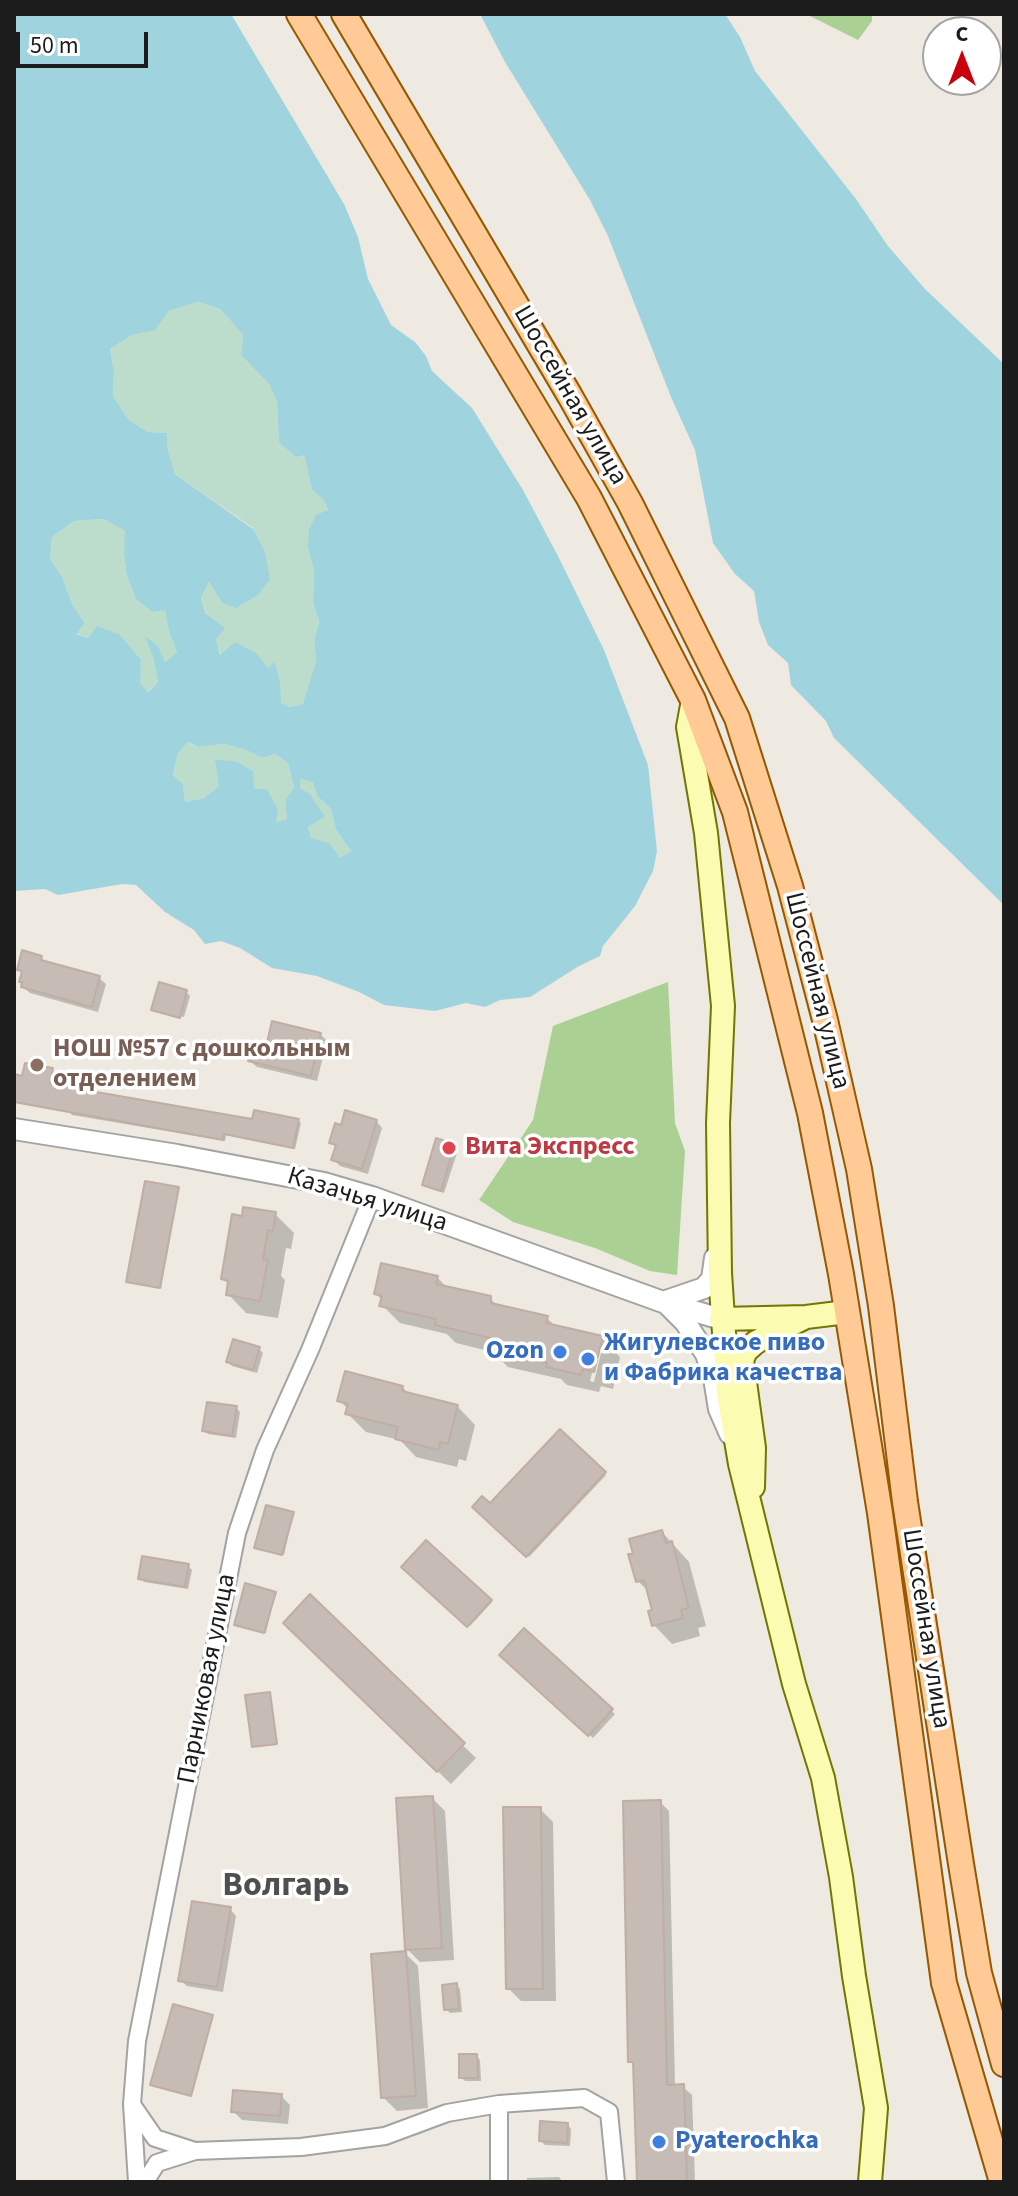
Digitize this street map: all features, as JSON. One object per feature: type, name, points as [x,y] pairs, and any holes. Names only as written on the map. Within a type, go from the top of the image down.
[{"type":"main road","name":"Шоссейная улица","points":[[299,14],[589,498],[693,700],[735,812],[810,1113],[847,1312],[880,1513],[944,1983],[1002,2182]]},
{"type":"main road","name":"Шоссейная улица","points":[[344,14],[630,503],[737,718],[790,886],[859,1169],[881,1306],[905,1502],[961,1864],[979,1973],[1004,2064]]},
{"type":"main road","points":[[693,700],[688,727],[706,833],[723,1006],[718,1123],[721,1319],[728,1393],[753,1518],[794,1684],[823,1778],[841,1877],[876,2108],[870,2182]]},
{"type":"main road","name":"Казачья улица","points":[[721,1319],[806,1317],[881,1306]]},
{"type":"main road","points":[[753,1518],[754,1448],[742,1360],[756,1342],[806,1317]]},
{"type":"street","points":[[663,1302],[704,1288],[715,1269],[718,1123]]},
{"type":"street","name":"Казачья улица","points":[[14,1129],[324,1183],[372,1197],[663,1302],[721,1319]]},
{"type":"street","name":"Парниковая улица","points":[[137,2182],[132,2104],[137,2041],[237,1533],[265,1450],[310,1350],[372,1197]]},
{"type":"street","name":"Казачья улица","points":[[663,1302],[685,1322],[706,1354],[719,1409],[737,1449]]},
{"type":"street","points":[[145,2182],[157,2163],[195,2151],[301,2147],[385,2136],[447,2113],[499,2104],[584,2098],[609,2112],[616,2182]]},
{"type":"street","points":[[132,2104],[155,2138],[195,2151]]},
{"type":"street","points":[[499,2104],[499,2182]]},
{"type":"green space","points":[[806,14],[872,14],[872,21],[858,40]]},
{"type":"green space","points":[[198,302],[220,309],[243,335],[241,355],[269,384],[277,402],[279,442],[304,455],[312,490],[323,499],[328,511],[308,548],[314,570],[313,602],[319,620],[314,640],[316,661],[304,704],[290,707],[280,703],[280,682],[275,661],[268,669],[221,656],[201,598],[209,582],[222,603],[253,528],[175,474],[167,433],[148,432],[129,420],[113,396],[114,372],[110,349],[132,335],[155,329],[169,311]]},
{"type":"green space","points":[[104,519],[126,531],[124,554],[127,577],[136,599],[165,610],[177,652],[165,664],[153,657],[158,682],[147,692],[88,638],[75,633],[85,623],[73,606],[62,577],[50,558],[52,537],[74,521]]},
{"type":"green space","points":[[187,742],[198,747],[224,744],[262,758],[275,754],[288,763],[294,787],[285,800],[287,819],[276,822],[254,789],[219,786],[204,798],[185,802],[183,784],[173,775],[178,753]]},
{"type":"green space","points":[[300,779],[313,781],[317,796],[331,809],[336,830],[351,851],[339,859],[311,838],[308,827],[324,817],[299,788]]},
{"type":"green space","points":[[668,982],[675,1123],[685,1151],[677,1275],[650,1271],[595,1248],[513,1222],[479,1200],[533,1120],[553,1026]]},
{"type":"water","points":[[14,14],[231,14],[344,204],[358,237],[368,279],[391,325],[415,342],[426,356],[432,371],[472,408],[523,490],[559,558],[604,650],[648,765],[657,851],[653,871],[635,906],[603,946],[600,956],[530,997],[500,1000],[485,1007],[466,1003],[435,1011],[384,1005],[317,976],[272,968],[240,948],[221,941],[205,944],[194,930],[165,912],[136,885],[122,884],[58,895],[45,889],[14,891]],"holes":[[[198,302],[220,309],[243,335],[241,355],[269,384],[277,402],[279,442],[296,457],[304,455],[312,490],[323,499],[328,510],[316,515],[309,529],[308,548],[314,570],[313,602],[319,621],[314,640],[316,661],[303,704],[290,707],[281,703],[275,661],[268,668],[256,653],[235,642],[220,655],[216,639],[225,628],[206,614],[201,598],[209,582],[222,603],[236,608],[258,595],[270,579],[265,552],[253,529],[175,474],[167,433],[148,432],[129,420],[113,396],[114,372],[110,349],[132,335],[155,330],[169,311]],[[104,519],[125,531],[127,577],[136,599],[153,612],[165,610],[177,652],[165,663],[158,646],[145,636],[158,682],[148,692],[140,683],[141,660],[120,635],[97,626],[88,638],[76,634],[85,623],[73,606],[62,577],[50,558],[52,537],[74,521]],[[188,742],[198,747],[224,744],[262,758],[275,754],[288,763],[294,787],[285,800],[287,819],[276,822],[278,810],[267,789],[254,789],[253,771],[235,761],[215,760],[219,786],[204,798],[185,802],[183,784],[173,775],[178,753]],[[300,779],[313,782],[317,796],[331,809],[336,830],[351,851],[340,858],[329,843],[311,838],[308,827],[325,817],[310,794],[300,788]]]},
{"type":"water","points":[[480,14],[725,14],[740,37],[755,71],[856,199],[888,246],[925,289],[1004,364],[1004,905],[834,738],[826,721],[791,685],[788,663],[768,645],[759,622],[754,591],[735,574],[713,543],[695,450],[608,236]]},
{"type":"building","points":[[22,950],[42,956],[41,960],[100,976],[92,1007],[21,987],[22,971],[17,970]]},
{"type":"building","points":[[159,982],[187,990],[180,1018],[151,1010]]},
{"type":"building","points":[[272,1021],[321,1033],[311,1076],[248,1061],[252,1044],[266,1047]]},
{"type":"building","points":[[25,1063],[53,1068],[50,1084],[252,1119],[254,1110],[299,1119],[293,1148],[224,1134],[223,1140],[14,1102],[14,1074],[22,1076]]},
{"type":"building","points":[[345,1110],[377,1120],[362,1169],[331,1160],[336,1145],[329,1143],[335,1123],[341,1125]]},
{"type":"building","points":[[436,1138],[455,1144],[441,1191],[422,1185]]},
{"type":"building","points":[[145,1181],[179,1187],[160,1288],[126,1282]]},
{"type":"building","points":[[243,1207],[276,1212],[273,1231],[268,1230],[263,1259],[268,1260],[260,1301],[226,1295],[228,1281],[221,1279],[232,1214],[242,1216]]},
{"type":"building","points":[[381,1263],[438,1276],[436,1284],[491,1296],[491,1303],[548,1316],[546,1323],[603,1336],[594,1372],[583,1369],[581,1375],[546,1367],[547,1363],[488,1349],[490,1338],[435,1325],[436,1319],[379,1306],[382,1296],[374,1294]]},
{"type":"building","points":[[233,1339],[260,1347],[253,1370],[226,1362]]},
{"type":"building","points":[[345,1371],[403,1386],[402,1391],[458,1405],[448,1444],[440,1442],[439,1450],[395,1439],[398,1427],[345,1414],[348,1404],[337,1401]]},
{"type":"building","points":[[207,1402],[237,1406],[232,1436],[202,1431]]},
{"type":"building","points":[[560,1429],[606,1472],[526,1557],[472,1507],[482,1496],[490,1503]]},
{"type":"building","points":[[266,1505],[294,1512],[282,1555],[254,1548]]},
{"type":"building","points":[[662,1530],[666,1543],[672,1541],[689,1608],[681,1610],[683,1618],[652,1626],[648,1611],[652,1610],[644,1580],[636,1582],[628,1554],[633,1554],[629,1539]]},
{"type":"building","points":[[426,1540],[492,1600],[467,1627],[401,1567]]},
{"type":"building","points":[[142,1556],[189,1564],[185,1587],[138,1579]]},
{"type":"building","points":[[245,1583],[276,1592],[264,1633],[234,1625]]},
{"type":"building","points":[[310,1594],[465,1743],[437,1772],[283,1623]]},
{"type":"building","points":[[524,1628],[613,1709],[588,1736],[499,1655]]},
{"type":"building","points":[[270,1692],[277,1744],[252,1747],[245,1695]]},
{"type":"building","points":[[433,1796],[442,1948],[405,1950],[396,1798]]},
{"type":"building","points":[[661,1800],[667,2085],[684,2084],[687,2182],[637,2182],[633,2062],[628,2062],[623,1801]]},
{"type":"building","points":[[503,1807],[541,1807],[543,1989],[506,1989]]},
{"type":"building","points":[[192,1901],[231,1907],[217,1987],[178,1981]]},
{"type":"building","points":[[406,1951],[416,2096],[381,2098],[371,1954]]},
{"type":"building","points":[[457,1983],[459,2009],[444,2010],[442,1985]]},
{"type":"building","points":[[173,2004],[213,2015],[191,2096],[150,2085]]},
{"type":"building","points":[[459,2054],[477,2054],[478,2078],[459,2078]]},
{"type":"building","points":[[233,2090],[282,2094],[280,2116],[231,2112]]},
{"type":"building","points":[[540,2121],[568,2123],[567,2143],[539,2141]]},
{"type":"place","name":"НОШ №57 с дошкольным отделением","points":[[37,1065]]},
{"type":"place","name":"Вита Экспресс","points":[[449,1148]]},
{"type":"place","name":"Ozon","points":[[560,1352]]},
{"type":"place","name":"Жигулевское пиво и Фабрика качества","points":[[588,1359]]},
{"type":"place","name":"Pyaterochka","points":[[659,2142]]},
{"type":"district","name":"Волгарь","points":[[286,1888]]}]
